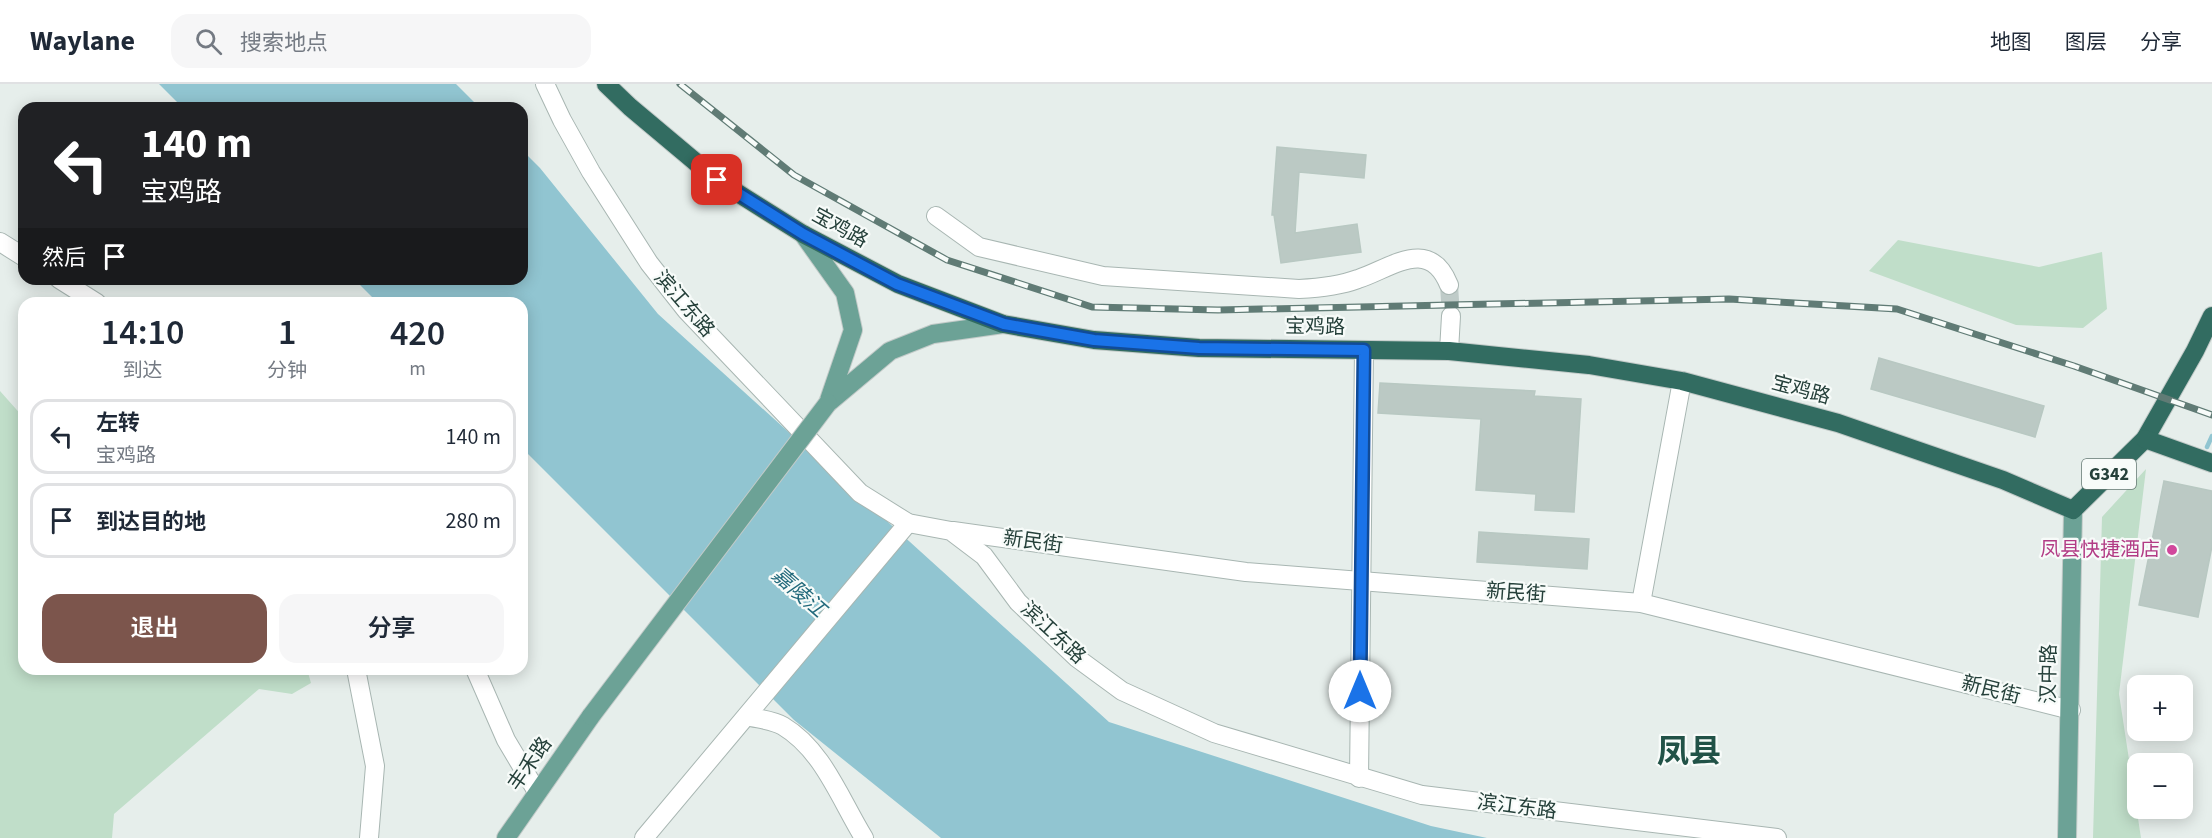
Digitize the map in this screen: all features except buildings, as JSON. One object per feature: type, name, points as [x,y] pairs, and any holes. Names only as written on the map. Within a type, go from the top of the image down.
[{"type":"highway","name":"宝鸡路","points":[[606,84],[717,180],[803,234],[897,284],[1004,324],[1094,340],[1199,348],[1449,351],[1589,365],[1682,381],[1838,423],[2003,480],[2073,510]]},
{"type":"highway","points":[[2212,316],[2195,351],[2145,439],[2212,463]]},
{"type":"highway","name":"G342","points":[[2073,510],[2145,439]]},
{"type":"main road","points":[[803,234],[845,293],[853,330],[828,403]]},
{"type":"main road","points":[[828,403],[890,351],[933,334],[1004,324]]},
{"type":"main road","name":"丰禾路","points":[[506,838],[591,716],[828,403]]},
{"type":"main road","name":"汉中路","points":[[2067,838],[2073,510]]},
{"type":"street","name":"滨江东路","points":[[545,84],[562,120],[597,181],[648,263],[686,310],[860,493],[903,529],[951,531],[984,556],[1018,602],[1077,658],[1122,691],[1214,733],[1422,795],[1776,838]]},
{"type":"street","points":[[936,216],[978,247],[1103,276],[1299,289],[1320,288],[1360,279],[1396,261],[1414,258],[1422,259],[1438,267],[1449,285]]},
{"type":"street","points":[[0,242],[18,253]]},
{"type":"street","points":[[68,285],[88,297]]},
{"type":"street","points":[[1449,351],[1451,316]]},
{"type":"street","points":[[1359,778],[1364,350]]},
{"type":"street","points":[[1641,603],[1682,381]]},
{"type":"street","points":[[644,838],[903,529]]},
{"type":"street","name":"新民街","points":[[951,531],[1246,572],[1641,603],[2071,710]]},
{"type":"street","points":[[357,675],[375,766],[369,838]]},
{"type":"street","points":[[478,675],[506,740],[537,792]]},
{"type":"street","points":[[751,711],[781,724],[802,741],[820,761],[864,838]]},
{"type":"green space","points":[[1898,240],[2039,267],[2102,252],[2107,309],[2083,328],[2016,325],[1869,271]]},
{"type":"green space","points":[[0,391],[18,411],[18,675],[309,675],[311,683],[292,694],[259,689],[114,814],[112,838],[0,838]]},
{"type":"green space","points":[[2146,469],[2119,694],[2128,753],[2127,819],[2138,819],[2141,838],[2093,838],[2102,517]]},
{"type":"water","points":[[159,84],[456,84],[474,102],[177,102]]},
{"type":"water","name":"嘉陵江","points":[[528,156],[658,314],[1109,722],[1431,826],[1487,838],[941,838],[794,720],[528,454],[528,297],[372,297],[360,285],[528,285]]},
{"type":"waterway","points":[[2207,447],[2212,436]]},
{"type":"tunnel","points":[[1449,285],[1451,316]]},
{"type":"railway","points":[[680,84],[794,175],[947,260],[1092,307],[1218,310],[1729,299],[1897,309],[2074,366],[2212,415]]},
{"type":"place","name":"凤县快捷酒店","points":[[2172,550]]},
{"type":"district","name":"凤县","points":[[1689,752]]},
{"type":"route","points":[[717,180],[803,234],[897,284],[1004,324],[1094,340],[1199,348],[1364,350],[1360,691]]}]
